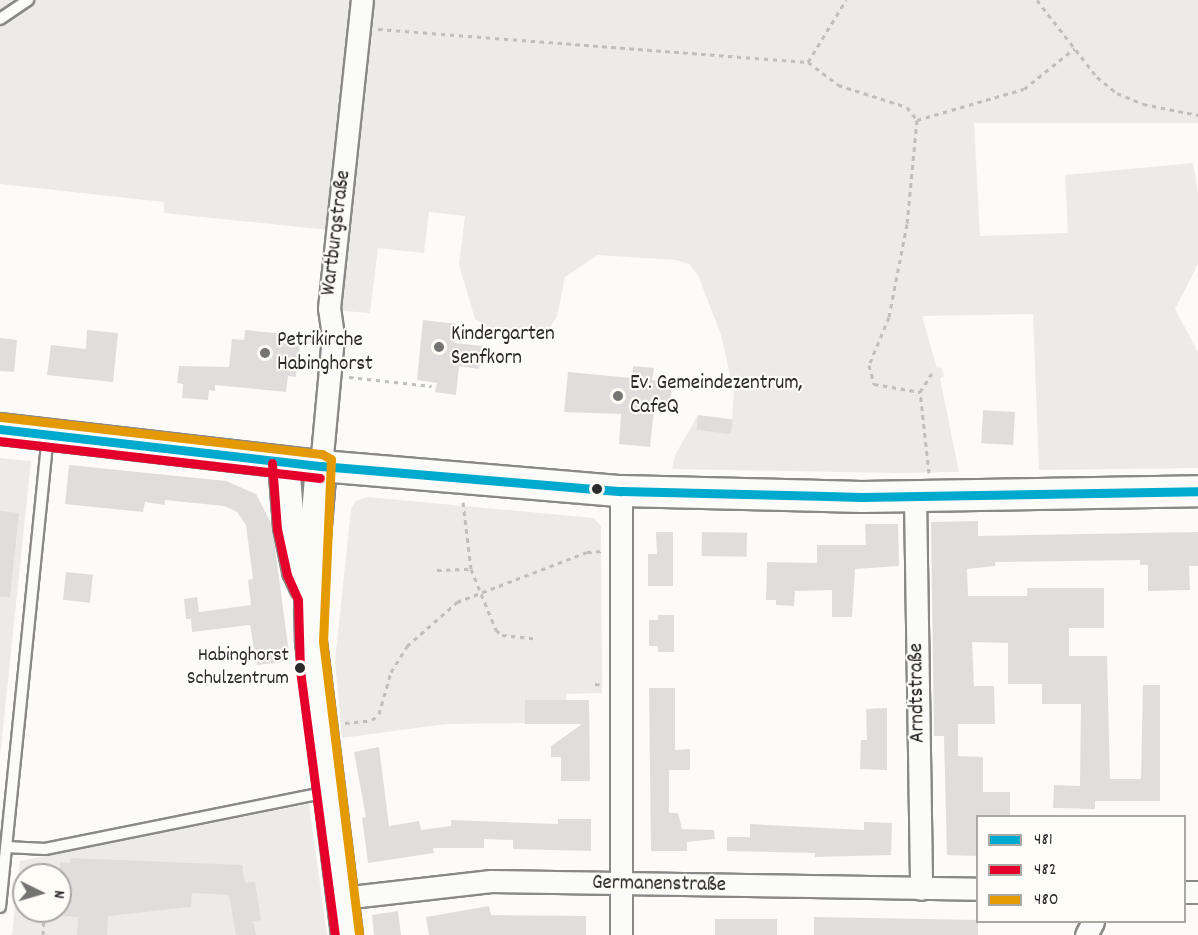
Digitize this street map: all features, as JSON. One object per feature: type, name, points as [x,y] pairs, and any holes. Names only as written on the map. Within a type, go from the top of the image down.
[{"type":"main road","points":[[0,429],[321,466],[621,491],[922,496],[1198,491]]},
{"type":"main road","points":[[284,462],[291,538],[298,571],[310,597]]},
{"type":"main road","points":[[321,466],[310,597],[319,726],[347,935]]},
{"type":"street","name":"Wartburgstraße","points":[[321,466],[333,336],[328,308],[362,0]]},
{"type":"street","points":[[621,491],[619,550],[621,935]]},
{"type":"street","name":"Arndtstraße","points":[[921,889],[922,496]]},
{"type":"street","name":"Germanenstraße","points":[[342,898],[491,881],[621,885],[976,889]]},
{"type":"lane","points":[[0,19],[28,0]]},
{"type":"lane","points":[[0,907],[49,434]]},
{"type":"lane","points":[[6,847],[45,849],[328,792]]},
{"type":"path","points":[[808,62],[846,0]]},
{"type":"path","points":[[1037,0],[1097,77],[1117,93],[1143,104],[1198,115]]},
{"type":"path","points":[[358,28],[808,62],[838,85],[907,107],[917,120],[898,274],[889,317],[869,365],[874,384],[920,392]]},
{"type":"path","points":[[917,120],[1024,89],[1075,48]]},
{"type":"path","points":[[922,496],[929,456],[920,392],[932,373]]},
{"type":"path","points":[[329,375],[432,386]]},
{"type":"path","points":[[465,478],[463,513],[471,569],[477,592],[496,630],[502,635],[537,639]]},
{"type":"path","points":[[319,726],[372,720],[379,714],[391,672],[407,646],[436,617],[477,592],[588,552],[619,550]]},
{"type":"path","points":[[437,570],[471,569]]},
{"type":"shaded area","points":[[0,0],[47,0],[0,28]]},
{"type":"shaded area","points":[[47,0],[354,0],[329,230],[164,213],[164,202],[0,184],[0,28]]},
{"type":"shaded area","points":[[365,0],[1198,0],[1198,123],[974,123],[980,236],[1068,233],[1065,175],[1193,163],[1198,192],[1198,264],[1175,309],[1198,352],[1198,468],[1039,470],[1033,314],[922,316],[937,368],[941,367],[944,376],[940,378],[959,472],[895,473],[672,469],[675,455],[698,415],[696,430],[731,434],[734,392],[721,335],[698,275],[689,264],[676,260],[598,255],[565,277],[557,316],[551,326],[536,331],[489,328],[475,319],[459,265],[465,216],[429,212],[424,253],[378,248],[370,313],[332,310]]},
{"type":"shaded area","points":[[0,458],[31,461],[0,757]]},
{"type":"shaded area","points":[[367,497],[594,518],[601,526],[602,693],[567,694],[566,700],[525,723],[446,724],[342,738],[335,661],[351,509],[356,501]]},
{"type":"shaded area","points":[[309,804],[327,935],[12,935],[13,923],[72,923],[72,863],[20,863],[20,861]]},
{"type":"building","points":[[423,320],[457,324],[455,343],[482,346],[479,369],[459,366],[456,395],[435,392],[437,383],[417,380]]},
{"type":"building","points":[[87,330],[118,333],[113,382],[47,375],[51,345],[86,349]]},
{"type":"building","name":"Petrikirche Habinghorst","points":[[245,330],[285,334],[284,343],[300,345],[296,377],[288,376],[286,392],[215,385],[215,391],[209,390],[208,400],[182,398],[183,384],[177,383],[179,366],[229,367],[232,339],[244,340]]},
{"type":"building","points":[[0,338],[17,340],[14,372],[0,371]]},
{"type":"building","name":"Ev. Gemeindezentrum, CafeQ","points":[[633,366],[654,368],[652,380],[672,382],[670,412],[654,410],[650,447],[619,444],[621,414],[564,412],[568,372],[632,378]]},
{"type":"building","points":[[983,410],[1015,412],[1013,445],[981,443]]},
{"type":"building","points":[[698,415],[733,419],[731,434],[696,430]]},
{"type":"building","points":[[69,465],[226,481],[256,494],[272,525],[290,661],[257,665],[250,625],[192,632],[191,619],[186,619],[184,599],[197,597],[199,612],[251,605],[248,580],[253,579],[246,525],[237,512],[224,506],[165,500],[165,505],[145,502],[143,512],[65,504]]},
{"type":"building","points":[[0,511],[19,513],[10,597],[0,597]]},
{"type":"building","points":[[978,521],[978,536],[1198,532],[1198,566],[1189,566],[1190,590],[1148,591],[1148,565],[1140,565],[1140,560],[995,562],[995,566],[967,569],[968,596],[1027,596],[1027,588],[1104,588],[1104,628],[1069,628],[1069,656],[1107,656],[1110,779],[1141,779],[1143,685],[1160,685],[1160,801],[1095,801],[1095,809],[1053,808],[1054,785],[1080,786],[1081,704],[1042,704],[1042,684],[1008,684],[1008,643],[972,642],[974,686],[994,686],[995,724],[958,724],[958,756],[983,757],[983,792],[1010,792],[1010,815],[976,815],[976,856],[947,855],[944,736],[934,736],[931,522]]},
{"type":"building","points":[[865,524],[898,524],[899,566],[855,569],[852,617],[832,617],[832,590],[795,591],[794,606],[776,605],[776,600],[766,600],[767,562],[817,563],[817,545],[866,545]]},
{"type":"building","points":[[656,532],[673,532],[673,586],[648,586],[648,554],[657,554]]},
{"type":"building","points":[[702,532],[747,533],[747,557],[702,556]]},
{"type":"building","points":[[66,572],[93,575],[90,603],[63,600]]},
{"type":"building","points":[[658,615],[674,615],[674,652],[658,652],[658,646],[649,646],[649,620],[658,620]]},
{"type":"building","points":[[649,688],[675,688],[675,750],[690,749],[690,770],[669,770],[669,813],[678,813],[682,829],[714,830],[715,839],[687,842],[687,851],[651,851]]},
{"type":"building","points":[[525,700],[589,700],[590,781],[561,781],[561,757],[551,757],[551,746],[582,724],[525,724]]},
{"type":"building","points":[[887,708],[887,770],[860,769],[861,740],[867,740],[866,709]]},
{"type":"building","points":[[379,747],[389,826],[419,821],[421,830],[451,826],[451,820],[558,824],[558,819],[591,819],[591,851],[513,849],[513,840],[484,839],[484,848],[433,848],[434,853],[368,863],[362,818],[366,817],[354,752]]},
{"type":"building","points":[[864,822],[892,823],[891,855],[815,857],[815,853],[727,851],[727,837],[750,837],[750,824],[864,830]]},
{"type":"building","points":[[70,858],[242,865],[245,883],[255,882],[261,920],[253,921],[256,935],[236,935],[229,895],[192,893],[191,907],[108,916],[107,935],[77,935],[78,917],[72,917],[72,863],[70,863]]},
{"type":"building","points":[[489,906],[491,915],[586,916],[586,935],[429,935],[426,917]]},
{"type":"building","points":[[398,911],[401,935],[374,935],[372,915]]},
{"type":"building","points":[[814,917],[976,920],[978,923],[978,935],[814,935]]},
{"type":"building","points":[[715,919],[777,919],[777,935],[715,935]]},
{"type":"transit line","name":"480","points":[[1,417],[322,454],[331,459],[323,641],[359,934]]},
{"type":"transit line","name":"481","points":[[0,429],[321,466],[621,491],[862,497],[1198,491]]},
{"type":"transit line","name":"482","points":[[0,441],[320,478]]},
{"type":"transit line","name":"482","points":[[272,463],[277,529],[287,575],[298,600],[300,670],[335,935]]},
{"type":"place","name":"Kindergarten Senfkorn","points":[[439,347]]},
{"type":"place","name":"Petrikirche Habinghorst","points":[[265,353]]},
{"type":"place","name":"Ev. Gemeindezentrum, CafeQ","points":[[618,396]]},
{"type":"place","name":"Habinghorst Schulzentrum","points":[[300,668]]}]
